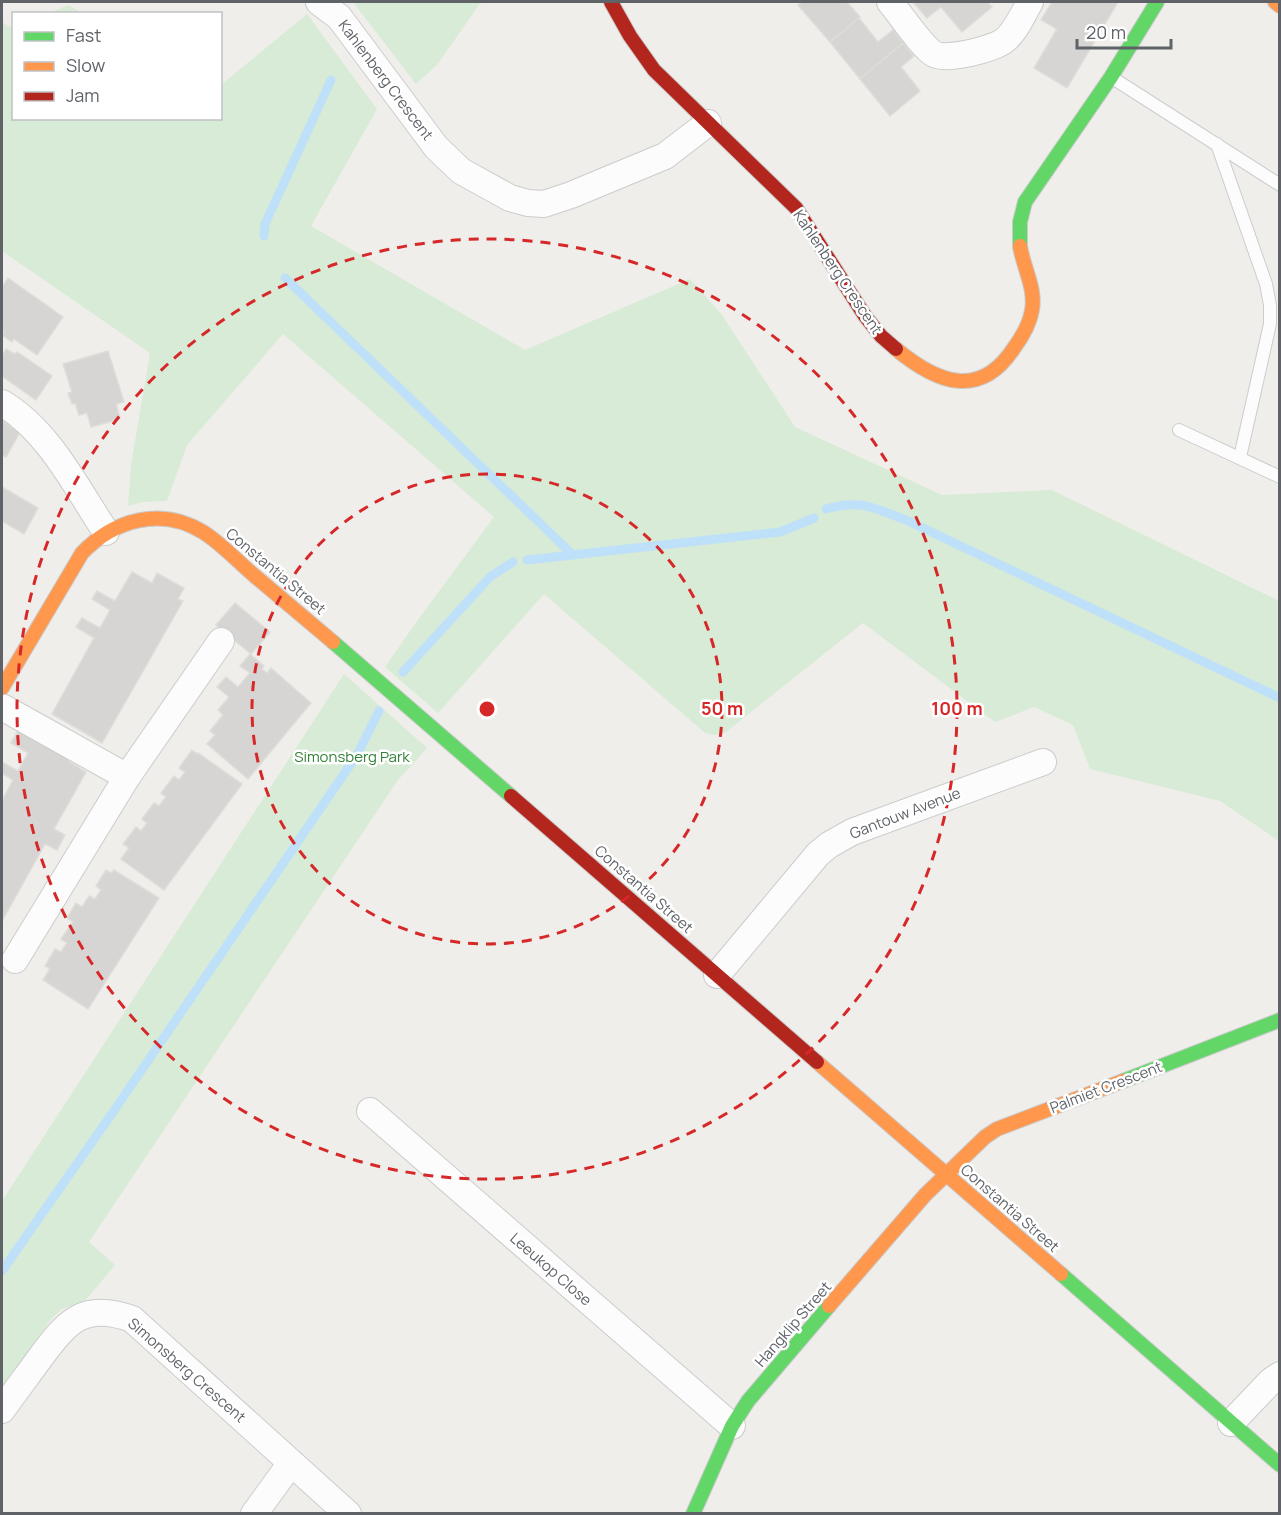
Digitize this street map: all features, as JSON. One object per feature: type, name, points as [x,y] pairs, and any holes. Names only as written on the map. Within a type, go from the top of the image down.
[{"type":"street","name":"Kahlenberg Crescent","points":[[319,2],[339,17],[436,147],[461,171],[510,198],[544,204],[571,195],[664,156],[708,123]]},
{"type":"street","name":"Kahlenberg Crescent","points":[[611,2],[630,36],[654,70],[796,208],[813,230],[855,299],[882,337],[914,363],[953,381],[968,382],[984,378],[998,369],[1015,346],[1030,318],[1033,296],[1020,239],[1019,219],[1025,202],[1111,77],[1157,2]]},
{"type":"street","points":[[890,2],[931,52],[944,57],[997,45],[1013,30],[1030,2]]},
{"type":"street","points":[[1275,2],[1280,6]]},
{"type":"street","points":[[2,403],[27,423],[47,444],[106,532]]},
{"type":"street","name":"Constantia Street","points":[[2,688],[73,567],[93,541],[106,532],[129,522],[153,518],[187,524],[203,532],[410,708],[1280,1465]]},
{"type":"street","points":[[15,960],[127,777],[221,641]]},
{"type":"street","points":[[2,707],[127,777]]},
{"type":"street","name":"Gantouw Avenue","points":[[717,975],[818,854],[829,845],[852,832],[1043,762]]},
{"type":"street","name":"Palmiet Crescent","points":[[946,1175],[985,1137],[997,1129],[1280,1020]]},
{"type":"street","name":"Leeukop Close","points":[[370,1111],[732,1426]]},
{"type":"street","name":"Hangklip Street","points":[[693,1514],[732,1426],[756,1392],[925,1195],[946,1175]]},
{"type":"street","name":"Simonsberg Crescent","points":[[2,1410],[66,1325],[87,1314],[116,1313],[132,1319],[348,1514]]},
{"type":"street","points":[[1231,1423],[1271,1381],[1280,1375]]},
{"type":"street","points":[[255,1514],[291,1463]]},
{"type":"lane","points":[[1111,77],[1280,184]]},
{"type":"lane","points":[[1217,144],[1266,284],[1270,305],[1270,324],[1240,457]]},
{"type":"lane","points":[[1179,430],[1280,477]]},
{"type":"green space","points":[[353,2],[481,2],[437,65],[416,84]]},
{"type":"green space","points":[[68,5],[80,12],[51,12]]},
{"type":"green space","points":[[307,14],[377,109],[311,226],[525,350],[690,279],[722,315],[795,427],[942,495],[1052,490],[1279,601],[1279,841],[1220,801],[1090,769],[1073,725],[1034,707],[995,722],[863,623],[726,732],[716,735],[705,733],[544,594],[438,713],[385,667],[494,517],[283,334],[187,445],[167,501],[142,502],[128,506],[131,465],[150,353],[2,251],[2,22],[12,28],[12,120],[222,120],[222,84]]},
{"type":"green space","name":"Simonsberg Park","points":[[344,674],[427,748],[398,780],[89,1242],[115,1265],[85,1301],[62,1309],[52,1318],[2,1387],[2,1201]]},
{"type":"building","points":[[802,2],[847,2],[860,17],[830,42],[798,5]]},
{"type":"building","points":[[913,2],[987,2],[992,7],[962,32],[941,7],[927,18]]},
{"type":"building","points":[[1052,2],[1118,2],[1067,88],[1034,68],[1057,29],[1041,20]]},
{"type":"building","points":[[859,18],[878,42],[893,30],[903,43],[860,79],[830,42]]},
{"type":"building","points":[[903,43],[914,56],[901,67],[920,91],[890,116],[860,79]]},
{"type":"building","points":[[8,278],[63,317],[37,355],[14,339],[12,342],[2,335],[4,332],[2,330],[2,287]]},
{"type":"building","points":[[6,349],[15,354],[17,352],[52,376],[36,400],[2,376],[2,356]]},
{"type":"building","points":[[108,351],[124,402],[116,404],[120,419],[91,427],[87,413],[79,415],[75,403],[72,404],[68,393],[72,392],[63,364]]},
{"type":"building","points":[[2,421],[20,432],[6,457],[2,455]]},
{"type":"building","points":[[2,487],[38,508],[24,534],[2,521]]},
{"type":"building","points":[[132,572],[152,583],[157,573],[184,588],[178,599],[183,601],[102,743],[52,714],[94,638],[76,627],[82,618],[100,628],[110,610],[92,599],[97,591],[115,601]]},
{"type":"building","points":[[235,603],[270,632],[251,654],[216,625]]},
{"type":"building","points":[[250,654],[264,666],[262,669],[267,673],[271,668],[311,703],[248,779],[207,744],[215,735],[210,731],[223,715],[218,710],[229,697],[217,687],[226,677],[238,687],[250,673],[240,666]]},
{"type":"building","points":[[24,720],[74,750],[68,761],[86,772],[54,829],[65,835],[57,850],[45,844],[2,921],[2,801],[13,780],[2,773],[2,762],[18,771],[28,753],[11,743]]},
{"type":"building","points":[[192,750],[242,784],[164,890],[121,859],[129,848],[123,844],[136,827],[141,831],[147,823],[142,819],[154,803],[159,806],[166,797],[161,793],[174,776],[179,780],[185,772],[179,768]]},
{"type":"building","points":[[106,870],[111,873],[114,870],[159,898],[88,1009],[43,980],[50,969],[45,966],[55,949],[61,952],[67,943],[61,939],[73,922],[67,918],[76,903],[82,907],[89,896],[95,899],[101,890],[96,886]]},
{"type":"waterway","points":[[264,236],[265,224],[331,80]]},
{"type":"waterway","points":[[285,278],[573,555]]},
{"type":"waterway","points":[[826,509],[849,505],[867,506],[906,520],[1280,698]]},
{"type":"waterway","points":[[527,560],[780,532],[814,518]]},
{"type":"waterway","points":[[403,672],[490,577],[513,562]]},
{"type":"waterway","points":[[2,1271],[357,755],[379,711]]},
{"type":"traffic: fast","points":[[1020,246],[1020,222],[1025,202],[1111,77],[1157,2]]},
{"type":"traffic: fast","points":[[333,642],[511,796]]},
{"type":"traffic: fast","points":[[1123,1081],[1280,1020]]},
{"type":"traffic: fast","points":[[1061,1274],[1280,1465]]},
{"type":"traffic: fast","points":[[693,1514],[732,1426],[748,1401],[829,1306]]},
{"type":"traffic: slow","points":[[1275,2],[1280,6]]},
{"type":"traffic: slow","points":[[896,349],[927,370],[958,381],[973,380],[987,375],[1001,364],[1023,335],[1032,310],[1031,286],[1020,246]]},
{"type":"traffic: slow","points":[[2,688],[82,553],[108,532],[139,520],[171,520],[187,524],[203,532],[333,642]]},
{"type":"traffic: slow","points":[[817,1062],[1061,1274]]},
{"type":"traffic: slow","points":[[829,1306],[925,1195],[985,1137],[997,1129],[1123,1081]]},
{"type":"traffic: jam","points":[[611,2],[630,36],[654,70],[796,208],[865,316],[881,336],[896,349]]},
{"type":"traffic: jam","points":[[511,796],[817,1062]]}]
